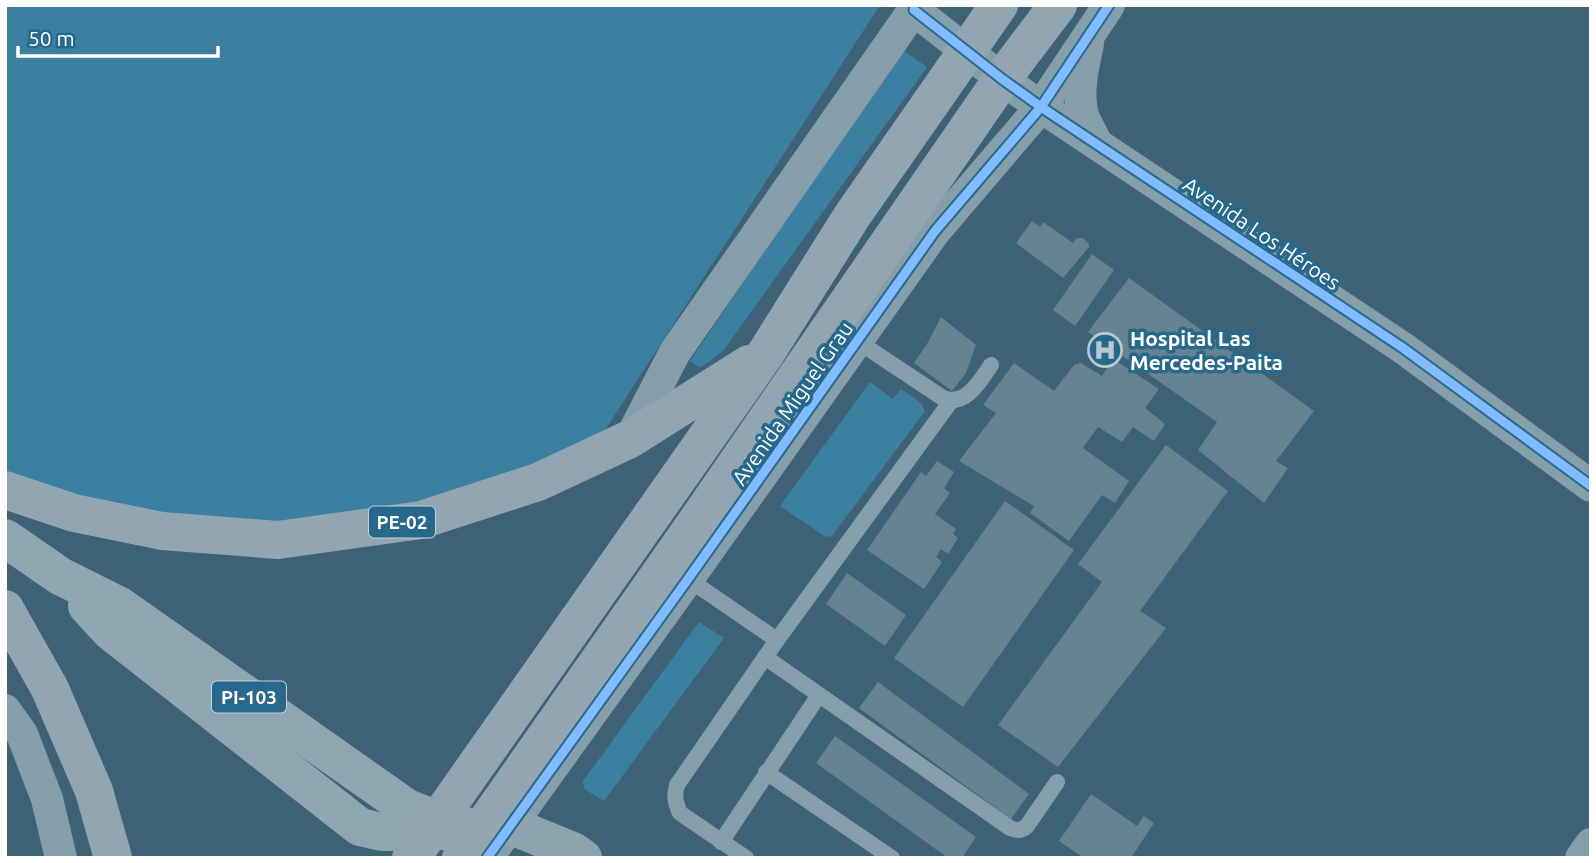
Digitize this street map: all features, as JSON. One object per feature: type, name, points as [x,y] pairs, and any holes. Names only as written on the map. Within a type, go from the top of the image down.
[{"type":"highway","name":"PE-02","points":[[423,841],[766,353],[852,216],[999,5]]},
{"type":"highway","name":"Avenida Miguel Grau","points":[[485,842],[685,538],[1002,79],[1058,5]]},
{"type":"highway","name":"PE-02","points":[[5,490],[74,513],[162,531],[278,540],[421,520],[538,482],[630,439],[766,353]]},
{"type":"highway","points":[[5,609],[50,690],[94,791],[113,858]]},
{"type":"main road","name":"PI-103","points":[[5,538],[60,576],[120,606],[407,808],[423,841]]},
{"type":"main road","name":"PI-103","points":[[60,576],[110,631],[363,842],[382,832],[423,841],[485,842]]},
{"type":"street","name":"Avenida Miguel Grau","points":[[485,842],[688,579],[935,231],[1041,107],[1109,5]]},
{"type":"street","name":"Avenida Los Héroes","points":[[916,8],[1002,79],[1041,107],[1403,348],[1591,486]]},
{"type":"street","points":[[630,439],[675,352],[916,8]]},
{"type":"street","points":[[1091,32],[1085,57],[1081,106],[1097,144]]},
{"type":"street","points":[[5,710],[22,734],[47,799],[61,858]]},
{"type":"street","points":[[485,842],[573,851],[583,858]]},
{"type":"street","points":[[1581,858],[1591,844]]},
{"type":"lane","points":[[857,341],[951,401],[958,400],[973,390],[992,365]]},
{"type":"lane","points":[[746,858],[680,813],[674,796],[677,785],[777,640],[951,401]]},
{"type":"lane","points":[[688,579],[777,640]]},
{"type":"lane","points":[[765,657],[1010,828],[1023,830],[1057,782]]},
{"type":"lane","points":[[721,842],[819,695]]},
{"type":"lane","points":[[766,772],[892,858]]},
{"type":"shaded area","points":[[5,5],[880,5],[605,430],[532,470],[420,506],[274,525],[159,517],[5,477]]},
{"type":"shaded area","points":[[901,49],[927,67],[723,351],[700,368],[690,361]]},
{"type":"shaded area","points":[[870,382],[893,399],[901,389],[918,401],[925,411],[832,536],[826,537],[780,506]]},
{"type":"shaded area","points":[[699,622],[724,638],[604,801],[584,789],[583,781]]},
{"type":"building","points":[[1032,221],[1040,227],[1043,222],[1073,243],[1076,239],[1083,238],[1089,244],[1063,278],[1016,243]]},
{"type":"building","points":[[1092,254],[1114,270],[1075,326],[1053,310]]},
{"type":"building","points":[[1129,278],[1314,411],[1276,461],[1288,468],[1264,503],[1198,450],[1217,422],[1088,332]]},
{"type":"building","points":[[941,317],[976,345],[966,373],[952,391],[914,363]]},
{"type":"building","points":[[1113,359],[1159,389],[1145,408],[1165,424],[1154,441],[1133,427],[1122,442],[1098,427],[1083,448],[1129,481],[1115,503],[1102,495],[1069,541],[1030,513],[1034,506],[959,461],[996,413],[983,405],[1014,363],[1054,391],[1074,365],[1081,363],[1102,376]]},
{"type":"building","points":[[1166,445],[1228,491],[1140,611],[1166,628],[1058,767],[998,725],[1102,582],[1078,564]]},
{"type":"building","points":[[937,461],[954,472],[944,488],[950,493],[935,514],[956,529],[953,534],[958,538],[948,554],[941,549],[936,557],[942,562],[924,589],[867,550],[921,472],[926,476]]},
{"type":"building","points":[[1005,501],[1074,550],[963,707],[894,658]]},
{"type":"building","points":[[847,573],[906,615],[885,646],[826,604]]},
{"type":"building","points":[[878,682],[1029,794],[1011,819],[859,708]]},
{"type":"building","points":[[835,736],[976,837],[962,858],[948,858],[816,763]]},
{"type":"building","points":[[1091,794],[1137,826],[1144,816],[1154,823],[1131,858],[1084,858],[1059,841]]},
{"type":"cycle path","points":[[487,858],[935,231],[1041,107],[1109,5]]},
{"type":"cycle path","points":[[914,10],[1041,107],[1403,348],[1591,486]]},
{"type":"place","name":"Hospital Las Mercedes-Paita","points":[[1105,350]]}]
